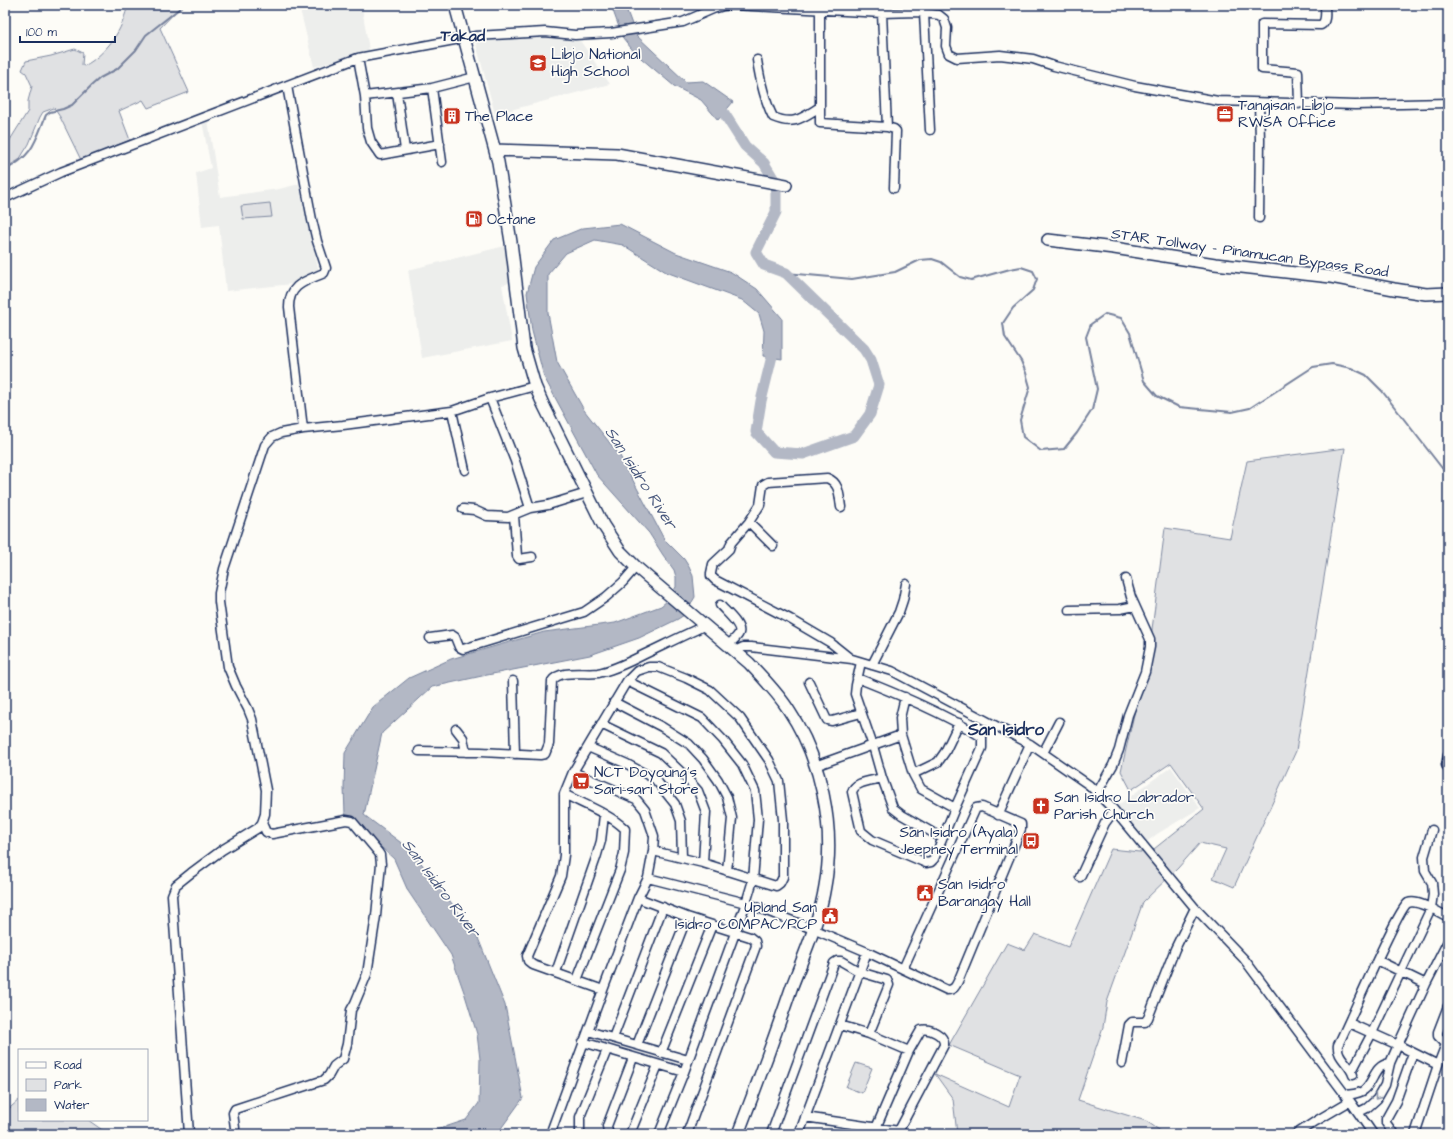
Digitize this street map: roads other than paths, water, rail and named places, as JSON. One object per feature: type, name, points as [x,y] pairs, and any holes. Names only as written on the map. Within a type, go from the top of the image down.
[{"type":"main road","points":[[455,5],[498,162],[511,242],[524,348],[535,386],[603,525],[620,551],[636,567],[749,663],[762,676],[788,709],[802,734],[815,766],[826,807],[829,848],[825,886],[813,929],[738,1134]]},
{"type":"main road","points":[[495,150],[617,154],[786,185]]},
{"type":"main road","name":"STAR Tollway - Pinamucan Bypass Road","points":[[1048,240],[1114,248],[1215,264],[1331,277],[1394,290],[1426,294],[1448,293]]},
{"type":"street","points":[[5,198],[61,172],[358,58],[476,36],[545,32],[575,35],[611,33],[676,23],[723,6],[733,5],[882,13],[924,13],[939,15],[944,19],[947,28],[946,46],[949,54],[957,58],[1000,55],[1026,58],[1135,86],[1218,100],[1259,103],[1355,105],[1448,103]]},
{"type":"street","points":[[1299,104],[1298,72],[1262,69],[1262,24],[1321,25],[1324,23],[1325,5]]},
{"type":"street","points":[[820,10],[820,123],[887,127],[894,129],[896,131],[894,188]]},
{"type":"street","points":[[882,13],[887,127]]},
{"type":"street","points":[[924,13],[930,130]]},
{"type":"street","points":[[358,58],[365,96],[367,128],[371,142],[380,154],[440,144]]},
{"type":"street","points":[[757,60],[766,100],[773,117],[781,120],[797,121],[820,108]]},
{"type":"street","points":[[365,96],[432,88],[475,77]]},
{"type":"street","points":[[287,86],[312,220],[326,268],[324,273],[295,288],[289,299],[303,429]]},
{"type":"street","points":[[432,88],[442,162]]},
{"type":"street","points":[[397,93],[405,150]]},
{"type":"street","points":[[1259,103],[1259,218]]},
{"type":"street","points":[[189,1134],[172,894],[176,885],[186,877],[222,850],[252,832],[262,823],[265,814],[266,790],[252,719],[228,667],[219,593],[224,569],[265,445],[272,437],[276,435],[303,429],[343,426],[452,411],[490,398],[535,386]]},
{"type":"street","points":[[490,398],[515,461],[530,508]]},
{"type":"street","points":[[452,411],[465,470]]},
{"type":"street","points":[[841,507],[838,486],[833,480],[827,478],[768,482],[763,485],[760,505],[749,522],[731,543],[729,549],[713,564],[711,573],[713,579],[790,619],[831,643],[852,659]]},
{"type":"street","points":[[463,509],[474,510],[487,516],[508,517],[530,508],[548,505],[587,493]]},
{"type":"street","points":[[514,515],[517,556],[519,559],[532,557]]},
{"type":"street","points":[[749,522],[773,546]]},
{"type":"street","points":[[430,638],[452,635],[455,637],[459,647],[463,649],[584,612],[606,598],[636,567]]},
{"type":"street","points":[[1097,794],[1113,765],[1119,750],[1128,715],[1145,672],[1149,654],[1150,639],[1135,606],[1126,579]]},
{"type":"street","points":[[872,665],[899,612],[906,584]]},
{"type":"street","points":[[720,605],[737,624],[739,630],[731,648]]},
{"type":"street","points":[[1069,610],[1120,609],[1135,606]]},
{"type":"street","points":[[419,751],[545,754],[549,744],[552,681],[554,677],[569,674],[598,673],[616,668],[704,626]]},
{"type":"street","points":[[731,648],[751,647],[852,659],[892,671],[1030,744],[1089,785],[1114,811],[1196,908],[1244,959],[1359,1112],[1373,1134]]},
{"type":"street","points":[[861,662],[855,694],[893,808],[902,815],[942,838]]},
{"type":"street","points":[[603,990],[533,965],[528,961],[527,956],[561,876],[564,855],[564,794],[573,772],[627,681],[637,671],[649,667],[658,667],[686,678],[710,690],[740,718],[769,760],[778,781],[783,820],[783,877],[780,883],[776,886],[752,880],[703,863],[653,851]]},
{"type":"street","points":[[858,678],[905,697],[959,723],[982,737],[983,741],[982,748],[934,859],[931,862],[926,863],[872,840],[861,832],[852,792],[858,784],[882,778]]},
{"type":"street","points":[[513,681],[515,754]]},
{"type":"street","points":[[627,681],[702,718],[724,740],[742,764],[755,791],[758,819],[752,880],[746,904],[684,1072],[659,1134]]},
{"type":"street","points":[[809,682],[827,720],[832,721],[861,713]]},
{"type":"street","points":[[905,697],[900,718],[901,735],[913,774],[921,788],[955,808]]},
{"type":"street","points":[[614,702],[662,727],[689,744],[703,759],[718,780],[727,797],[732,818],[727,871]]},
{"type":"street","points":[[1043,753],[1059,722]]},
{"type":"street","points":[[913,774],[938,762],[945,752],[959,723]]},
{"type":"street","points":[[601,724],[661,753],[698,791],[706,812],[703,863]]},
{"type":"street","points":[[456,729],[463,738],[466,752]]},
{"type":"street","points":[[815,766],[901,735]]},
{"type":"street","points":[[998,815],[1030,744]]},
{"type":"street","points":[[588,747],[627,764],[655,779],[675,804],[681,821],[682,858]]},
{"type":"street","points":[[1448,755],[1446,765],[1448,769]]},
{"type":"street","points":[[552,1134],[552,1129],[583,1042],[638,898],[648,878],[654,836],[645,810],[636,799],[573,772]]},
{"type":"street","points":[[564,794],[620,824],[625,829],[624,852],[620,870],[577,980]]},
{"type":"street","points":[[648,878],[746,904],[813,929],[867,952],[947,990],[951,990],[955,988],[1021,829],[1021,824],[982,807],[976,808],[903,969]]},
{"type":"street","points":[[1080,877],[1105,823],[1114,811]]},
{"type":"street","points":[[556,972],[596,858],[601,841],[604,815]]},
{"type":"street","points":[[235,1128],[233,1113],[235,1109],[324,1080],[330,1075],[334,1066],[343,1059],[347,1044],[351,1010],[356,1003],[367,974],[376,916],[381,864],[380,855],[378,852],[352,821],[346,820],[272,834],[266,832],[262,823]]},
{"type":"street","points":[[1432,830],[1424,857],[1425,871],[1432,883],[1434,894],[1431,908],[1402,972],[1352,1073],[1338,1054],[1338,1045],[1377,960],[1406,904],[1416,902],[1431,908],[1448,917]]},
{"type":"street","points":[[638,898],[687,917],[750,937],[755,941],[756,946],[687,1134]]},
{"type":"street","points":[[613,1038],[663,908]]},
{"type":"street","points":[[1122,1063],[1129,1025],[1132,1022],[1145,1022],[1148,1018],[1175,949],[1196,908]]},
{"type":"street","points":[[637,1045],[687,917]]},
{"type":"street","points":[[661,1053],[712,925]]},
{"type":"street","points":[[1359,1112],[1367,1108],[1377,1099],[1385,1084],[1390,1063],[1426,984],[1448,941]]},
{"type":"street","points":[[799,1134],[867,952]]},
{"type":"street","points":[[1377,960],[1426,984]]},
{"type":"street","points":[[770,1134],[834,963],[837,961],[841,961],[860,972],[887,980],[889,982],[869,1034]]},
{"type":"street","points":[[1415,1134],[1447,1041],[1438,1036],[1438,1032],[1448,1006]]},
{"type":"street","points":[[1349,1023],[1438,1065]]},
{"type":"street","points":[[840,1025],[869,1034],[908,1051]]},
{"type":"street","points":[[588,1030],[688,1060]]},
{"type":"street","points":[[805,1117],[898,1132],[944,1045],[945,1041],[943,1038],[930,1030],[922,1030],[908,1051],[876,1128]]},
{"type":"street","points":[[583,1042],[684,1072]]},
{"type":"street","points":[[580,1134],[580,1117],[607,1050]]},
{"type":"street","points":[[1394,1134],[1386,1123],[1386,1119],[1396,1101],[1413,1053]]},
{"type":"street","points":[[610,1134],[607,1126],[634,1058]]},
{"type":"street","points":[[1296,1134],[1348,1098],[1364,1090],[1380,1066],[1390,1063]]},
{"type":"street","points":[[630,1134],[658,1065]]},
{"type":"water","points":[[613,5],[630,5],[627,11],[636,35],[686,82],[703,81],[733,102],[718,120],[701,100],[674,86],[635,53],[623,38],[612,8]]},
{"type":"water","points":[[620,224],[676,253],[731,272],[757,289],[782,318],[782,359],[763,356],[764,331],[759,314],[742,300],[666,272],[623,245],[595,240],[566,253],[548,274],[548,313],[557,362],[584,410],[620,456],[664,539],[684,559],[689,567],[693,576],[695,597],[684,615],[678,619],[639,638],[590,655],[432,687],[382,733],[364,815],[412,851],[478,938],[505,1005],[523,1098],[497,1134],[428,1134],[466,1120],[479,1103],[480,1059],[477,1034],[451,955],[408,891],[394,859],[345,814],[345,753],[373,707],[409,678],[451,659],[544,632],[615,623],[661,606],[667,601],[676,587],[674,570],[649,533],[597,475],[544,377],[532,331],[527,293],[534,267],[554,240],[583,228]]},
{"type":"waterway","points":[[5,170],[14,165],[27,154],[36,141],[46,115],[50,112],[72,105],[100,78],[117,69],[136,50],[146,35],[184,5]]},
{"type":"waterway","name":"San Isidro River","points":[[714,104],[722,110],[745,146],[764,163],[776,183],[776,212],[756,252],[764,265],[786,273],[864,349],[871,360],[879,385],[870,414],[854,436],[803,454],[774,452],[756,432],[761,401],[775,344]]},
{"type":"waterway","points":[[786,273],[852,279],[895,272],[920,260],[932,259],[941,262],[960,277],[971,280],[1021,267],[1033,271],[1037,279],[1033,290],[1013,308],[1003,323],[1005,337],[1021,361],[1030,387],[1020,420],[1023,437],[1041,451],[1064,449],[1077,433],[1092,410],[1097,389],[1086,337],[1091,324],[1105,314],[1121,318],[1130,333],[1144,381],[1157,396],[1179,407],[1232,412],[1250,408],[1313,367],[1332,364],[1351,368],[1366,375],[1382,391],[1445,472],[1448,472]]},
{"type":"place","name":"Libjo National High School","points":[[538,63]]},
{"type":"place","name":"Tangisan Libjo RWSA Office","points":[[1225,114]]},
{"type":"place","name":"The Place","points":[[452,116]]},
{"type":"place","name":"Octane","points":[[474,219]]},
{"type":"place","name":"NCT Doyoung's Sari-sari Store","points":[[581,781]]},
{"type":"place","name":"San Isidro Labrador Parish Church","points":[[1041,806]]},
{"type":"place","name":"San Isidro (Ayala) Jeepney Terminal","points":[[1031,841]]},
{"type":"place","name":"San Isidro Barangay Hall","points":[[925,893]]},
{"type":"place","name":"Upland San Isidro COMPAC/PCP","points":[[830,916]]},
{"type":"district","name":"Takad","points":[[463,36]]},
{"type":"district","name":"San Isidro","points":[[1006,730]]}]
